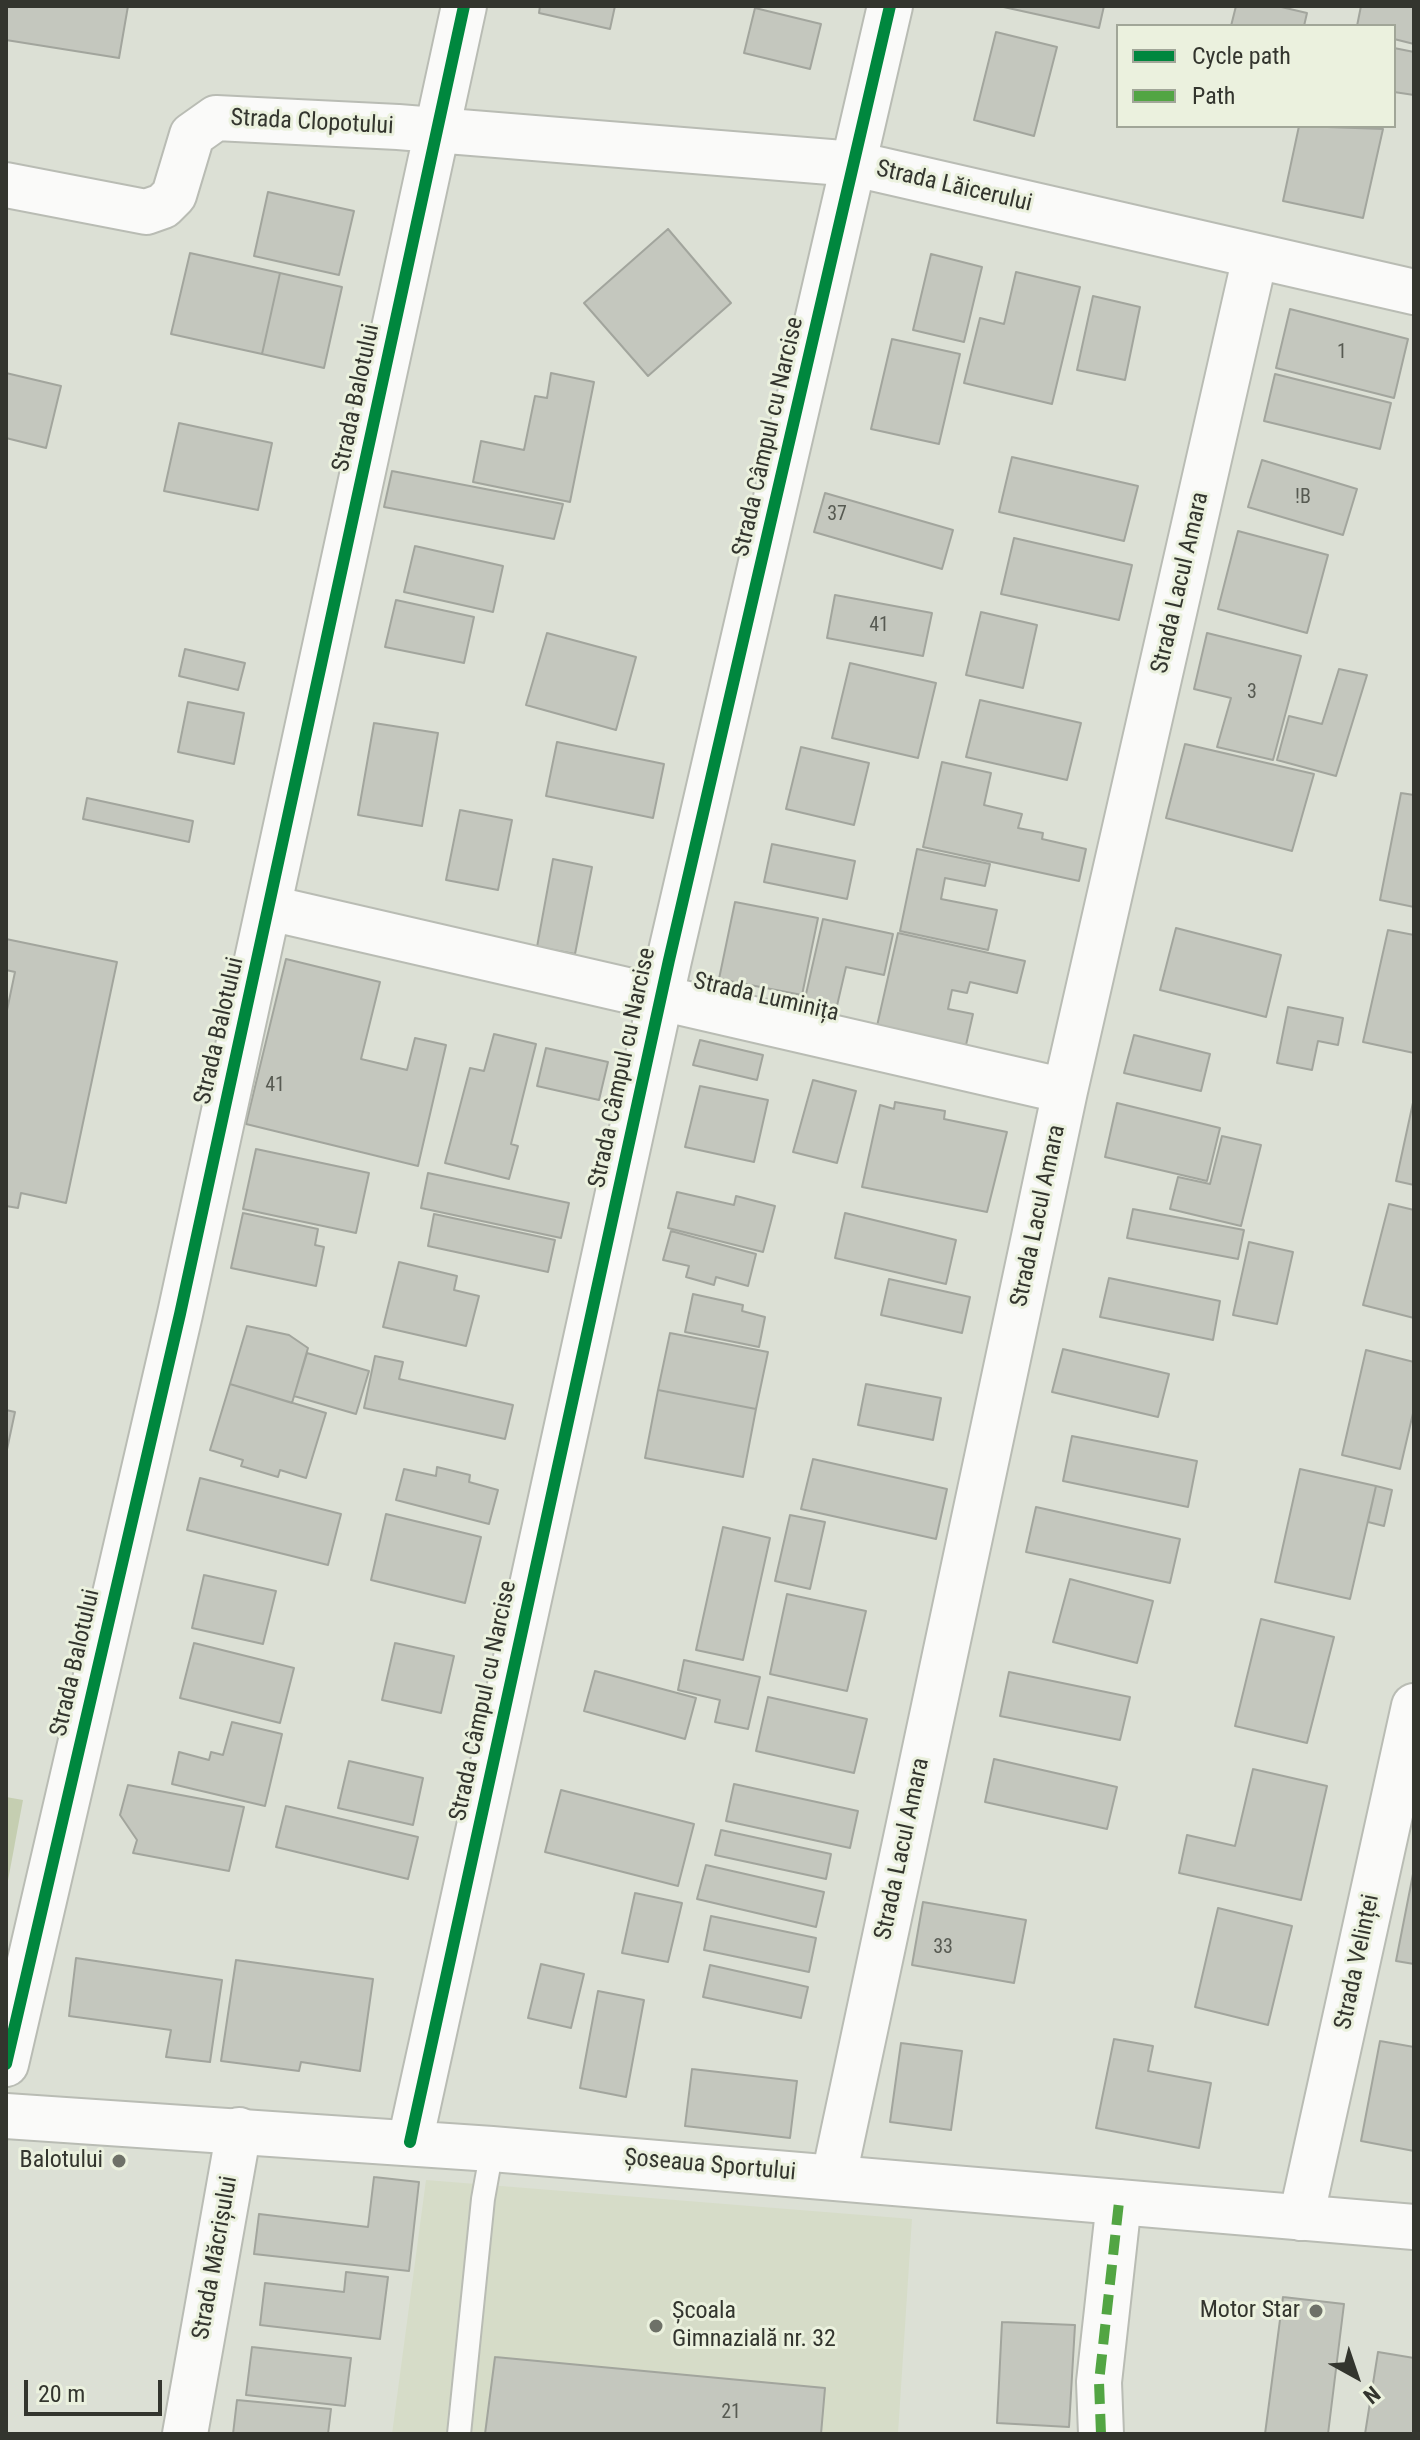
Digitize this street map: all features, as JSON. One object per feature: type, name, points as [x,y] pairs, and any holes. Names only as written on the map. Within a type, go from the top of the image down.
[{"type":"street","name":"Strada Balotului","points":[[6,2064],[270,908],[464,6]]},
{"type":"street","name":"Strada Câmpul cu Narcise","points":[[410,2142],[661,996],[890,6]]},
{"type":"street","name":"Strada Clopotului","points":[[6,185],[146,212],[163,206],[174,195],[192,135],[216,118],[437,130]]},
{"type":"street","name":"Strada Lăicerului","points":[[437,130],[855,164],[1414,292]]},
{"type":"street","name":"Strada Lacul Amara","points":[[834,2176],[1065,1091],[1255,257]]},
{"type":"street","name":"Strada Luminița","points":[[270,908],[1065,1091]]},
{"type":"street","name":"Strada Velinței","points":[[1301,2218],[1414,1706]]},
{"type":"street","name":"Șoseaua Sportului","points":[[6,2116],[410,2142],[1414,2227]]},
{"type":"street","name":"Strada Măcrișului","points":[[185,2434],[239,2130]]},
{"type":"street","points":[[1101,2434],[1099,2382],[1119,2202]]},
{"type":"lane","points":[[459,2434],[483,2199],[492,2149]]},
{"type":"shaded area","points":[[6,1797],[23,1800],[6,1891]]},
{"type":"shaded area","name":"Școala Gimnazială nr. 32","points":[[426,2180],[912,2219],[898,2434],[392,2434]]},
{"type":"building","points":[[6,6],[128,6],[119,58],[6,40]]},
{"type":"building","points":[[540,6],[615,6],[610,29],[539,13]]},
{"type":"building","points":[[999,6],[1104,6],[1099,28]]},
{"type":"building","points":[[1236,6],[1277,6],[1307,13],[1304,24],[1232,24]]},
{"type":"building","points":[[1361,6],[1414,6],[1414,44],[1396,40],[1396,24],[1357,24]]},
{"type":"building","points":[[755,8],[821,24],[810,69],[744,53]]},
{"type":"building","points":[[996,32],[1057,47],[1034,136],[974,120]]},
{"type":"building","points":[[1396,48],[1414,52],[1414,95],[1396,92]]},
{"type":"building","points":[[1299,128],[1383,129],[1363,218],[1283,201]]},
{"type":"building","points":[[268,192],[354,211],[339,275],[254,256]]},
{"type":"building","points":[[668,229],[731,303],[648,376],[584,303]]},
{"type":"building","points":[[190,253],[280,273],[262,354],[171,334]]},
{"type":"building","points":[[931,254],[982,267],[964,342],[913,330]]},
{"type":"building","points":[[1016,272],[1080,287],[1052,404],[964,383],[980,318],[1004,324]]},
{"type":"building","points":[[280,273],[342,287],[324,368],[262,354]]},
{"type":"building","points":[[1093,296],[1140,307],[1125,380],[1077,370]]},
{"type":"building","points":[[1290,309],[1408,339],[1394,398],[1276,368]]},
{"type":"building","points":[[892,339],[960,354],[939,444],[871,429]]},
{"type":"building","points":[[6,373],[61,386],[46,448],[6,438]]},
{"type":"building","points":[[551,373],[594,382],[570,502],[473,482],[481,441],[524,450],[535,396],[547,398]]},
{"type":"building","points":[[1275,374],[1391,403],[1380,449],[1264,421]]},
{"type":"building","points":[[179,423],[272,443],[258,510],[164,491]]},
{"type":"building","points":[[1012,457],[1138,486],[1124,541],[999,512]]},
{"type":"building","points":[[1262,460],[1357,489],[1343,535],[1248,507]]},
{"type":"building","points":[[392,471],[563,504],[554,539],[384,507]]},
{"type":"building","points":[[825,493],[953,530],[942,569],[814,532]]},
{"type":"building","points":[[1238,531],[1328,555],[1307,633],[1218,609]]},
{"type":"building","points":[[1014,538],[1132,565],[1119,620],[1001,594]]},
{"type":"building","points":[[415,546],[503,566],[493,612],[404,592]]},
{"type":"building","points":[[835,595],[932,613],[923,656],[827,638]]},
{"type":"building","points":[[396,600],[474,617],[464,663],[385,647]]},
{"type":"building","points":[[981,612],[1037,625],[1023,688],[966,675]]},
{"type":"building","points":[[547,633],[636,657],[616,730],[526,705]]},
{"type":"building","points":[[1207,633],[1301,656],[1273,760],[1217,747],[1231,698],[1194,689]]},
{"type":"building","points":[[185,649],[245,663],[238,690],[179,676]]},
{"type":"building","points":[[850,663],[936,683],[918,758],[832,738]]},
{"type":"building","points":[[1339,669],[1367,675],[1336,776],[1277,760],[1289,716],[1322,724]]},
{"type":"building","points":[[980,700],[1081,723],[1067,780],[966,757]]},
{"type":"building","points":[[188,702],[244,713],[234,764],[178,752]]},
{"type":"building","points":[[374,723],[438,733],[422,826],[358,815]]},
{"type":"building","points":[[557,742],[664,764],[653,818],[546,796]]},
{"type":"building","points":[[1185,744],[1314,774],[1292,851],[1166,818]]},
{"type":"building","points":[[801,747],[869,763],[854,825],[786,809]]},
{"type":"building","points":[[942,762],[991,773],[984,805],[1022,814],[1018,828],[1043,833],[1042,839],[1086,849],[1079,881],[923,847]]},
{"type":"building","points":[[1401,793],[1414,795],[1414,907],[1380,900]]},
{"type":"building","points":[[87,798],[193,821],[189,842],[83,819]]},
{"type":"building","points":[[460,810],[512,820],[498,890],[446,880]]},
{"type":"building","points":[[772,844],[855,861],[847,899],[764,882]]},
{"type":"building","points":[[917,849],[990,864],[985,886],[945,878],[941,899],[997,910],[988,950],[900,931]]},
{"type":"building","points":[[553,859],[592,867],[575,954],[537,947]]},
{"type":"building","points":[[735,902],[818,918],[802,995],[719,979]]},
{"type":"building","points":[[823,919],[893,934],[884,975],[846,967],[836,1010],[804,1003]]},
{"type":"building","points":[[1176,928],[1281,955],[1266,1017],[1160,990]]},
{"type":"building","points":[[1388,930],[1414,935],[1414,1053],[1363,1042]]},
{"type":"building","points":[[898,933],[1025,961],[1017,993],[970,982],[967,993],[952,990],[948,1009],[973,1014],[966,1045],[877,1026]]},
{"type":"building","points":[[6,939],[117,962],[66,1203],[21,1193],[18,1208],[6,1206],[6,1015],[15,972],[6,970]]},
{"type":"building","points":[[286,959],[380,982],[361,1059],[407,1070],[415,1038],[446,1045],[418,1166],[246,1124]]},
{"type":"building","points":[[1288,1007],[1343,1018],[1338,1045],[1318,1041],[1312,1070],[1277,1063]]},
{"type":"building","points":[[494,1034],[536,1044],[511,1144],[518,1146],[509,1179],[445,1163],[470,1068],[484,1071]]},
{"type":"building","points":[[1134,1035],[1210,1054],[1201,1091],[1124,1073]]},
{"type":"building","points":[[700,1040],[763,1055],[757,1080],[693,1065]]},
{"type":"building","points":[[546,1048],[608,1062],[599,1100],[537,1086]]},
{"type":"building","points":[[813,1080],[856,1091],[837,1163],[793,1152]]},
{"type":"building","points":[[700,1086],[768,1100],[754,1162],[685,1147]]},
{"type":"building","points":[[1414,1098],[1414,1185],[1396,1181]]},
{"type":"building","points":[[895,1102],[945,1111],[944,1119],[1007,1132],[987,1212],[862,1187],[880,1105],[894,1109]]},
{"type":"building","points":[[1117,1103],[1220,1128],[1207,1181],[1105,1157]]},
{"type":"building","points":[[1222,1136],[1261,1145],[1241,1226],[1170,1209],[1178,1177],[1210,1184]]},
{"type":"building","points":[[256,1149],[369,1173],[356,1233],[243,1209]]},
{"type":"building","points":[[428,1173],[569,1203],[561,1238],[421,1208]]},
{"type":"building","points":[[677,1192],[734,1205],[736,1196],[775,1206],[763,1252],[668,1228]]},
{"type":"building","points":[[1389,1204],[1414,1210],[1414,1318],[1363,1305]]},
{"type":"building","points":[[1133,1209],[1244,1230],[1238,1259],[1127,1238]]},
{"type":"building","points":[[243,1213],[318,1229],[315,1245],[324,1247],[316,1286],[231,1268]]},
{"type":"building","points":[[845,1213],[956,1240],[946,1284],[835,1258]]},
{"type":"building","points":[[434,1214],[555,1240],[548,1272],[428,1246]]},
{"type":"building","points":[[671,1231],[756,1254],[748,1286],[716,1277],[714,1285],[686,1277],[689,1266],[663,1260]]},
{"type":"building","points":[[1249,1242],[1293,1252],[1277,1324],[1233,1315]]},
{"type":"building","points":[[399,1262],[457,1276],[454,1290],[479,1296],[466,1346],[383,1327]]},
{"type":"building","points":[[1109,1278],[1220,1301],[1213,1340],[1100,1317]]},
{"type":"building","points":[[889,1279],[970,1297],[962,1333],[881,1315]]},
{"type":"building","points":[[693,1294],[743,1305],[742,1311],[765,1317],[759,1347],[685,1332]]},
{"type":"building","points":[[247,1326],[289,1335],[308,1348],[292,1403],[230,1384]]},
{"type":"building","points":[[670,1333],[768,1352],[756,1409],[658,1390]]},
{"type":"building","points":[[1063,1349],[1169,1374],[1158,1417],[1052,1392]]},
{"type":"building","points":[[1366,1350],[1414,1362],[1414,1409],[1400,1469],[1342,1455]]},
{"type":"building","points":[[307,1353],[369,1371],[356,1414],[294,1396]]},
{"type":"building","points":[[375,1356],[403,1362],[399,1379],[513,1405],[505,1439],[364,1408]]},
{"type":"building","points":[[230,1384],[326,1413],[306,1478],[280,1470],[278,1477],[241,1466],[243,1460],[210,1450]]},
{"type":"building","points":[[866,1384],[941,1398],[933,1440],[858,1425]]},
{"type":"building","points":[[658,1390],[756,1409],[743,1477],[645,1458]]},
{"type":"building","points":[[6,1410],[15,1412],[6,1454]]},
{"type":"building","points":[[1072,1436],[1197,1461],[1188,1507],[1063,1481]]},
{"type":"building","points":[[813,1459],[947,1489],[936,1539],[801,1509]]},
{"type":"building","points":[[437,1467],[470,1475],[469,1482],[498,1490],[489,1524],[396,1500],[404,1469],[436,1476]]},
{"type":"building","points":[[1300,1469],[1376,1486],[1350,1599],[1275,1582]]},
{"type":"building","points":[[200,1478],[341,1514],[328,1565],[187,1530]]},
{"type":"building","points":[[1376,1486],[1392,1490],[1384,1526],[1368,1522]]},
{"type":"building","points":[[1036,1507],[1180,1539],[1170,1583],[1026,1552]]},
{"type":"building","points":[[386,1514],[481,1537],[465,1603],[371,1580]]},
{"type":"building","points":[[790,1515],[825,1522],[810,1589],[775,1581]]},
{"type":"building","points":[[723,1527],[770,1538],[743,1660],[696,1650]]},
{"type":"building","points":[[204,1575],[276,1591],[263,1644],[192,1628]]},
{"type":"building","points":[[1070,1579],[1153,1601],[1137,1663],[1053,1642]]},
{"type":"building","points":[[787,1594],[866,1611],[847,1691],[770,1674]]},
{"type":"building","points":[[1261,1619],[1334,1637],[1307,1743],[1235,1726]]},
{"type":"building","points":[[194,1643],[294,1668],[280,1723],[180,1698]]},
{"type":"building","points":[[395,1643],[454,1656],[441,1713],[382,1700]]},
{"type":"building","points":[[684,1660],[760,1677],[748,1729],[715,1722],[720,1700],[678,1690]]},
{"type":"building","points":[[595,1671],[696,1698],[685,1739],[584,1711]]},
{"type":"building","points":[[1009,1672],[1130,1697],[1120,1740],[1000,1716]]},
{"type":"building","points":[[768,1697],[867,1719],[854,1773],[756,1751]]},
{"type":"building","points":[[232,1722],[282,1734],[265,1806],[172,1784],[179,1752],[209,1760],[211,1752],[223,1755]]},
{"type":"building","points":[[994,1759],[1117,1787],[1107,1829],[985,1802]]},
{"type":"building","points":[[349,1761],[423,1778],[413,1825],[338,1808]]},
{"type":"building","points":[[1253,1769],[1327,1786],[1301,1900],[1179,1873],[1187,1835],[1235,1846]]},
{"type":"building","points":[[734,1784],[858,1811],[850,1848],[726,1821]]},
{"type":"building","points":[[128,1785],[244,1807],[229,1871],[133,1853],[137,1840],[120,1815]]},
{"type":"building","points":[[561,1790],[694,1824],[678,1886],[545,1852]]},
{"type":"building","points":[[286,1806],[418,1837],[408,1879],[276,1847]]},
{"type":"building","points":[[721,1830],[831,1854],[826,1879],[715,1855]]},
{"type":"building","points":[[706,1865],[824,1892],[816,1927],[697,1899]]},
{"type":"building","points":[[1414,1869],[1414,1964],[1396,1961]]},
{"type":"building","points":[[635,1893],[682,1903],[668,1962],[622,1953]]},
{"type":"building","points":[[923,1902],[1026,1920],[1014,1983],[912,1965]]},
{"type":"building","points":[[1218,1908],[1292,1926],[1268,2025],[1195,2007]]},
{"type":"building","points":[[711,1916],[816,1938],[809,1972],[704,1950]]},
{"type":"building","points":[[76,1958],[222,1980],[210,2062],[166,2057],[171,2030],[69,2016]]},
{"type":"building","points":[[236,1960],[373,1979],[360,2071],[301,2062],[299,2071],[221,2061]]},
{"type":"building","points":[[541,1964],[584,1974],[571,2028],[528,2018]]},
{"type":"building","points":[[710,1965],[808,1987],[801,2018],[703,1997]]},
{"type":"building","points":[[598,1991],[644,2000],[626,2097],[580,2088]]},
{"type":"building","points":[[1114,2039],[1153,2046],[1148,2071],[1211,2083],[1199,2148],[1096,2128]]},
{"type":"building","points":[[1380,2041],[1414,2047],[1414,2151],[1361,2141]]},
{"type":"building","points":[[901,2043],[962,2051],[951,2130],[890,2122]]},
{"type":"building","points":[[692,2069],[797,2081],[790,2138],[685,2126]]},
{"type":"building","points":[[374,2177],[419,2182],[409,2271],[254,2254],[259,2214],[368,2227]]},
{"type":"building","points":[[346,2272],[388,2277],[380,2339],[260,2325],[265,2283],[344,2292]]},
{"type":"building","points":[[1283,2297],[1344,2304],[1328,2434],[1265,2434]]},
{"type":"building","points":[[1002,2322],[1075,2325],[1069,2427],[997,2423]]},
{"type":"building","points":[[252,2347],[351,2358],[345,2406],[246,2395]]},
{"type":"building","points":[[1378,2352],[1414,2358],[1414,2434],[1365,2434]]},
{"type":"building","points":[[495,2357],[825,2388],[821,2434],[485,2434]]},
{"type":"building","points":[[237,2400],[331,2409],[328,2434],[233,2434]]},
{"type":"marked path","points":[[1101,2434],[1099,2382],[1119,2202]]},
{"type":"cycle path","points":[[6,2064],[180,1314],[464,6]]},
{"type":"cycle path","points":[[410,2142],[669,960],[890,6]]},
{"type":"place","name":"Balotului","points":[[119,2161]]},
{"type":"place","name":"Motor Star","points":[[1316,2311]]},
{"type":"place","name":"Școala Gimnazială nr. 32","points":[[656,2326]]}]
